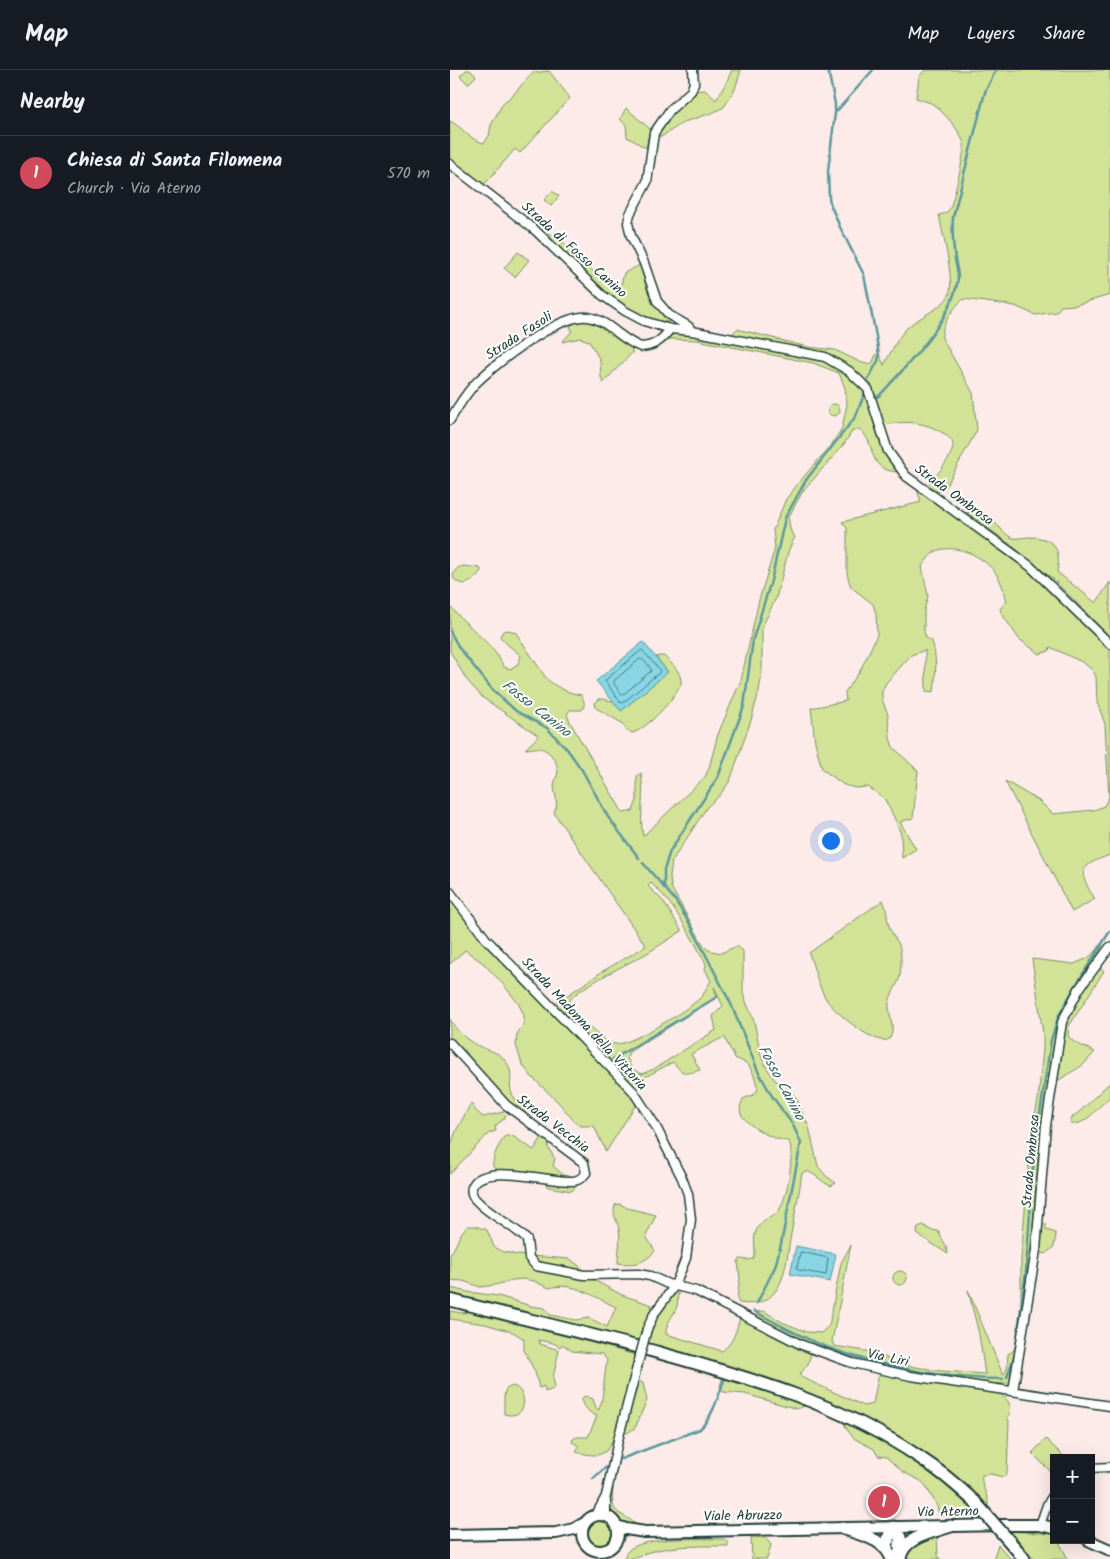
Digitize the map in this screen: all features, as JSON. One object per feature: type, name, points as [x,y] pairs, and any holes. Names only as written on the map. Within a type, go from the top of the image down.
[{"type":"highway","points":[[450,1300],[715,1368],[788,1391],[859,1422],[895,1441],[940,1472],[975,1502],[1021,1554]]},
{"type":"highway","points":[[895,1555],[915,1539],[951,1526]]},
{"type":"highway","points":[[894,1527],[888,1538],[895,1555]]},
{"type":"highway","points":[[842,1528],[876,1539],[895,1555]]},
{"type":"main road","points":[[450,1535],[556,1533],[572,1535],[584,1540],[597,1554],[606,1554],[617,1540],[618,1531],[613,1520],[601,1516],[574,1529],[556,1533]]},
{"type":"main road","points":[[584,1540],[583,1528],[586,1522]]},
{"type":"main road","name":"Via Aterno","points":[[842,1528],[1040,1525],[1050,1527]]},
{"type":"main road","name":"Viale Abruzzo","points":[[617,1526],[626,1530],[645,1532]]},
{"type":"main road","name":"Viale Abruzzo","points":[[617,1540],[631,1534],[645,1532],[842,1528]]},
{"type":"main road","points":[[1095,1543],[1110,1550]]},
{"type":"street","points":[[692,331],[688,326],[669,315],[657,301],[628,224],[630,214],[647,182],[654,133],[664,117],[691,92],[694,83],[693,70]]},
{"type":"street","name":"Strada di Fosso Canino","points":[[450,164],[535,230],[610,301],[635,317],[670,329],[692,331]]},
{"type":"street","name":"Strada Fasoli","points":[[450,420],[468,393],[487,373],[538,336],[573,318],[596,319],[641,347],[658,343],[670,329]]},
{"type":"street","name":"Strada Ombrosa","points":[[692,331],[825,357],[849,371],[868,389],[888,451],[906,476],[1030,566],[1110,644]]},
{"type":"street","name":"Strada Madonna della Vittoria","points":[[450,892],[486,939],[633,1091],[655,1125],[688,1194],[691,1229],[684,1268],[675,1285],[654,1314],[647,1329],[619,1436],[601,1516]]},
{"type":"street","name":"Strada Ombrosa","points":[[1013,1390],[1036,1250],[1046,1125],[1062,1022],[1079,989],[1110,947]]},
{"type":"street","name":"Strada Vecchia","points":[[450,1043],[506,1105],[584,1163],[586,1173],[583,1177],[572,1181],[507,1174],[482,1177],[474,1184],[472,1189],[475,1199],[527,1240],[531,1263],[536,1266],[584,1274],[638,1274],[650,1276],[675,1285]]},
{"type":"street","name":"Via Liri","points":[[675,1285],[696,1291],[802,1345],[852,1363],[911,1376],[1110,1406]]},
{"type":"street","points":[[1095,1468],[1110,1466]]},
{"type":"street","points":[[1040,1525],[1042,1516],[1051,1499]]},
{"type":"green space","points":[[466,70],[470,70],[476,76],[468,84],[460,76]]},
{"type":"green space","points":[[732,70],[741,70],[735,89],[724,107],[684,122],[661,137],[655,134],[663,119],[692,91],[705,90],[716,100]]},
{"type":"green space","points":[[925,70],[1110,70],[1110,295],[1076,305],[1061,306],[1056,312],[1035,315],[1015,306],[964,299],[956,306],[946,322],[942,338],[973,393],[977,430],[945,488],[938,492],[928,485],[944,466],[950,455],[953,445],[950,438],[936,429],[921,424],[906,422],[882,426],[863,380],[855,371],[825,353],[731,335],[737,329],[808,347],[835,350],[862,363],[870,364],[873,362],[876,354],[880,356],[884,365],[901,334],[913,323],[946,300],[949,295],[950,279],[939,215],[947,212],[951,206],[961,167],[964,145],[956,128],[941,111],[931,103],[916,98],[919,77]]},
{"type":"green space","points":[[549,71],[570,98],[520,153],[515,149],[484,185],[450,162],[450,121],[474,139],[484,143],[489,136],[491,125],[503,103],[513,95],[532,73]]},
{"type":"green space","points":[[626,108],[650,129],[646,148],[627,137],[626,125],[620,119]]},
{"type":"green space","points":[[552,191],[559,196],[551,206],[544,200]]},
{"type":"green space","points":[[535,226],[562,241],[606,282],[620,289],[624,273],[640,265],[648,293],[672,320],[664,322],[656,320],[638,314],[621,305],[590,281]]},
{"type":"green space","points":[[518,252],[529,260],[515,277],[504,268]]},
{"type":"green space","points":[[580,320],[596,321],[630,344],[632,349],[632,353],[603,383],[600,360],[589,341],[580,338],[562,342],[572,331],[570,326]]},
{"type":"green space","points":[[675,333],[687,333],[822,360],[842,369],[854,378],[864,390],[878,436],[897,472],[881,467],[876,462],[866,437],[861,430],[853,430],[844,444],[803,491],[788,518],[791,532],[795,537],[789,549],[776,598],[762,627],[762,673],[759,691],[730,781],[719,796],[707,807],[672,861],[671,887],[708,950],[721,953],[737,946],[743,951],[743,994],[754,1021],[761,1056],[775,1080],[795,1096],[809,1127],[818,1166],[826,1176],[836,1183],[831,1186],[810,1172],[802,1173],[787,1260],[780,1284],[766,1300],[754,1303],[739,1303],[737,1299],[740,1278],[738,1262],[740,1259],[753,1259],[757,1229],[764,1220],[775,1215],[781,1208],[789,1178],[791,1147],[789,1141],[777,1139],[762,1132],[744,1119],[740,1108],[743,1099],[755,1094],[758,1089],[748,1064],[735,1058],[724,1037],[691,1054],[700,1070],[687,1073],[679,1069],[673,1062],[632,1084],[555,1004],[603,971],[646,946],[554,813],[556,803],[554,785],[558,772],[555,761],[544,749],[525,749],[539,736],[483,698],[466,679],[450,651],[450,606],[487,643],[504,667],[510,669],[518,664],[521,656],[500,636],[503,631],[509,630],[516,633],[546,678],[562,689],[581,695],[584,702],[582,710],[570,710],[567,714],[623,813],[633,811],[637,800],[637,776],[641,773],[643,836],[705,777],[718,734],[741,680],[759,600],[775,548],[773,530],[786,499],[832,444],[842,428],[847,404],[845,388],[839,373],[813,363],[697,340],[671,339],[660,346],[668,336]],"holes":[[[651,883],[660,891],[682,921],[706,964],[705,969],[711,981],[703,995],[688,1008],[634,1039],[613,1044],[602,1038],[580,1019],[574,1013],[569,1001],[574,995],[594,982],[649,952],[682,931],[663,901],[648,886]],[[714,987],[723,1006],[713,1016],[716,1030],[654,1069],[642,1074],[632,1069],[627,1058],[629,1052],[717,997]]]},
{"type":"green space","points":[[834,404],[840,410],[834,416],[828,410]]},
{"type":"green space","points":[[918,486],[1029,567],[1110,648],[1110,855],[1087,866],[1084,871],[1085,882],[1095,899],[1072,912],[1005,781],[1039,801],[1053,814],[1094,810],[1104,806],[1109,797],[1105,724],[1097,702],[1096,677],[1093,671],[1084,663],[1050,647],[1049,651],[1040,654],[1019,639],[1000,609],[1007,601],[999,578],[979,558],[955,549],[939,550],[934,552],[922,566],[928,596],[924,610],[924,631],[926,638],[932,641],[934,647],[936,673],[934,692],[926,691],[925,650],[911,655],[886,683],[882,691],[882,699],[888,715],[890,738],[893,747],[918,771],[913,818],[900,822],[916,849],[902,858],[901,834],[884,798],[868,787],[855,788],[844,785],[822,769],[815,742],[811,708],[846,701],[845,692],[860,671],[877,635],[876,614],[873,604],[851,587],[847,574],[847,528],[842,522],[921,502]]},
{"type":"green space","points":[[966,512],[988,519],[1013,538],[1029,537],[1044,539],[1050,542],[1057,550],[1057,572],[1096,603],[1110,582],[1110,637],[1054,580]]},
{"type":"green space","points":[[464,566],[480,568],[481,571],[472,581],[465,584],[457,582],[453,578],[457,568]]},
{"type":"green space","points":[[664,656],[676,668],[681,684],[667,705],[646,725],[633,733],[627,731],[622,723],[596,708],[595,703],[599,699],[603,699],[613,701],[621,711],[668,672],[656,657]]},
{"type":"green space","points":[[450,899],[493,952],[608,1068],[636,1104],[606,1152],[594,1126],[581,1126],[575,1122],[522,1064],[516,1045],[517,1034],[524,1024],[524,1015],[518,1003],[503,984],[483,963],[465,950],[450,964]]},
{"type":"green space","points":[[883,900],[890,929],[901,952],[900,976],[889,1004],[892,1034],[890,1038],[885,1040],[876,1039],[856,1027],[830,1004],[816,976],[809,953]]},
{"type":"green space","points":[[1103,945],[1059,1022],[1053,1047],[1039,1149],[1028,1282],[1021,1321],[1021,1259],[1031,1137],[1038,1100],[1043,1049],[1043,1034],[1032,959],[1074,964],[1088,958]]},
{"type":"green space","points":[[1097,967],[1104,971],[1069,1026],[1068,1036],[1074,1042],[1095,1052],[1083,1065],[1054,1083],[1063,1023]]},
{"type":"green space","points":[[450,1019],[463,1036],[476,1045],[498,1054],[507,1062],[512,1094],[525,1110],[525,1115],[507,1104],[450,1041]]},
{"type":"green space","points":[[1110,1083],[1110,1097],[1087,1119],[1076,1124],[1070,1124],[1072,1117]]},
{"type":"green space","points":[[471,1103],[475,1110],[483,1117],[503,1112],[506,1115],[495,1126],[496,1131],[489,1133],[450,1174],[450,1148],[456,1131]]},
{"type":"green space","points":[[544,1134],[549,1140],[548,1147],[555,1159],[553,1166],[573,1183],[582,1180],[572,1191],[548,1187],[541,1179],[509,1177],[493,1167],[494,1155],[504,1137],[511,1135],[534,1150]]},
{"type":"green space","points":[[620,1204],[627,1208],[656,1215],[646,1236],[655,1251],[647,1259],[638,1263],[618,1263],[620,1233],[614,1212],[615,1205]]},
{"type":"green space","points":[[1041,1224],[1046,1224],[1046,1230],[1056,1234],[1054,1247],[1045,1254],[1038,1247]]},
{"type":"green space","points":[[923,1225],[930,1230],[938,1231],[948,1254],[917,1234],[918,1227]]},
{"type":"green space","points":[[468,1226],[487,1230],[494,1247],[501,1251],[517,1255],[570,1259],[583,1269],[588,1277],[622,1295],[652,1305],[638,1343],[450,1295],[450,1288],[498,1296],[531,1306],[545,1308],[550,1315],[576,1320],[589,1318],[607,1327],[616,1307],[575,1288],[558,1286],[549,1288],[534,1281],[523,1279],[480,1287],[463,1281],[450,1280],[450,1254],[462,1232]]},
{"type":"green space","points":[[851,1245],[832,1341],[834,1346],[872,1352],[887,1358],[889,1363],[942,1371],[985,1374],[979,1334],[968,1290],[1003,1375],[1007,1369],[1008,1354],[1013,1351],[1018,1342],[1014,1373],[1010,1382],[998,1384],[951,1379],[841,1355],[809,1343],[758,1317],[756,1312],[764,1311],[782,1322],[807,1332],[821,1333],[829,1326],[841,1263]]},
{"type":"green space","points":[[897,1271],[903,1271],[907,1278],[903,1285],[897,1285],[893,1281],[893,1275]]},
{"type":"green space","points":[[679,1293],[676,1310],[668,1323],[666,1334],[722,1351],[732,1340],[740,1317],[811,1354],[808,1364],[800,1374],[801,1377],[864,1406],[873,1404],[878,1377],[882,1372],[1000,1394],[1010,1405],[1010,1415],[1007,1417],[1009,1421],[1007,1474],[1003,1477],[991,1474],[982,1475],[982,1483],[988,1505],[985,1506],[958,1482],[803,1392],[743,1371],[646,1344],[661,1307],[672,1296]]},
{"type":"green space","points":[[450,1311],[462,1313],[472,1311],[635,1355],[615,1435],[606,1451],[595,1455],[576,1452],[579,1446],[572,1442],[577,1437],[588,1437],[597,1416],[587,1409],[582,1398],[585,1396],[593,1399],[596,1408],[599,1410],[607,1360],[602,1354],[572,1351],[562,1344],[560,1347],[553,1343],[538,1340],[540,1344],[559,1350],[553,1378],[555,1387],[545,1392],[544,1386],[539,1388],[535,1372],[524,1350],[524,1339],[513,1332],[485,1324],[450,1319]]},
{"type":"green space","points":[[723,1376],[774,1393],[805,1406],[797,1409],[745,1394],[723,1392],[720,1386]]},
{"type":"green space","points":[[636,1380],[643,1383],[647,1400],[635,1428],[627,1433],[624,1431]]},
{"type":"green space","points":[[513,1386],[521,1393],[524,1404],[518,1413],[512,1415],[504,1414],[506,1389]]},
{"type":"green space","points":[[842,1420],[880,1438],[919,1464],[978,1515],[939,1516],[937,1506],[926,1486],[921,1481],[903,1472],[886,1457],[878,1456],[874,1449],[855,1439]]},
{"type":"green space","points":[[1046,1439],[1061,1454],[1050,1454],[1050,1471],[1032,1453]]},
{"type":"green space","points":[[613,1488],[613,1505],[615,1510],[637,1526],[622,1522],[613,1514],[610,1504]]},
{"type":"green space","points":[[600,1521],[608,1525],[612,1533],[608,1541],[600,1545],[592,1541],[588,1533],[592,1525]]},
{"type":"green space","points":[[1011,1531],[1050,1534],[1050,1544],[1060,1544],[1068,1559],[1034,1559]]},
{"type":"green space","points":[[937,1534],[938,1556],[940,1559],[903,1559],[909,1547]]},
{"type":"green space","points":[[751,1537],[766,1538],[771,1545],[767,1559],[752,1559]]},
{"type":"green space","points":[[675,1539],[724,1539],[728,1542],[728,1546],[668,1548],[623,1559],[630,1549],[649,1542]]},
{"type":"green space","points":[[998,1545],[1011,1559],[993,1559]]},
{"type":"water","points":[[643,642],[668,672],[621,711],[596,681]]},
{"type":"water","points":[[796,1246],[836,1254],[830,1282],[790,1274]]},
{"type":"waterway","points":[[828,70],[835,113]]},
{"type":"waterway","points":[[867,381],[878,361],[876,336],[864,275],[831,206],[828,171],[835,113],[873,70]]},
{"type":"waterway","points":[[876,397],[890,384],[927,341],[938,326],[954,294],[958,278],[953,243],[953,217],[985,92],[996,70]]},
{"type":"waterway","points":[[664,888],[664,870],[670,851],[718,777],[744,706],[753,639],[771,581],[785,518],[806,480],[856,416],[865,392]]},
{"type":"waterway","name":"Fosso Canino","points":[[450,631],[459,648],[492,689],[516,711],[547,728],[567,749],[582,770],[608,817],[639,858]]},
{"type":"waterway","name":"Fosso Canino","points":[[643,863],[675,900],[690,924],[731,1004],[758,1071],[772,1096],[793,1125],[801,1143],[775,1267],[757,1303]]},
{"type":"waterway","points":[[1007,1377],[1015,1354],[1026,1271],[1034,1154],[1051,1040],[1059,1015],[1110,931]]},
{"type":"waterway","points":[[613,1059],[717,997]]},
{"type":"waterway","points":[[754,1311],[806,1338],[877,1363],[941,1375],[1003,1379]]},
{"type":"waterway","name":"Fosso Canino","points":[[621,1459],[700,1429],[712,1412],[724,1380]]},
{"type":"waterway","name":"Fosso Canino","points":[[593,1479],[606,1467]]},
{"type":"place","name":"Chiesa di Santa Filomena","points":[[884,1502]]}]
